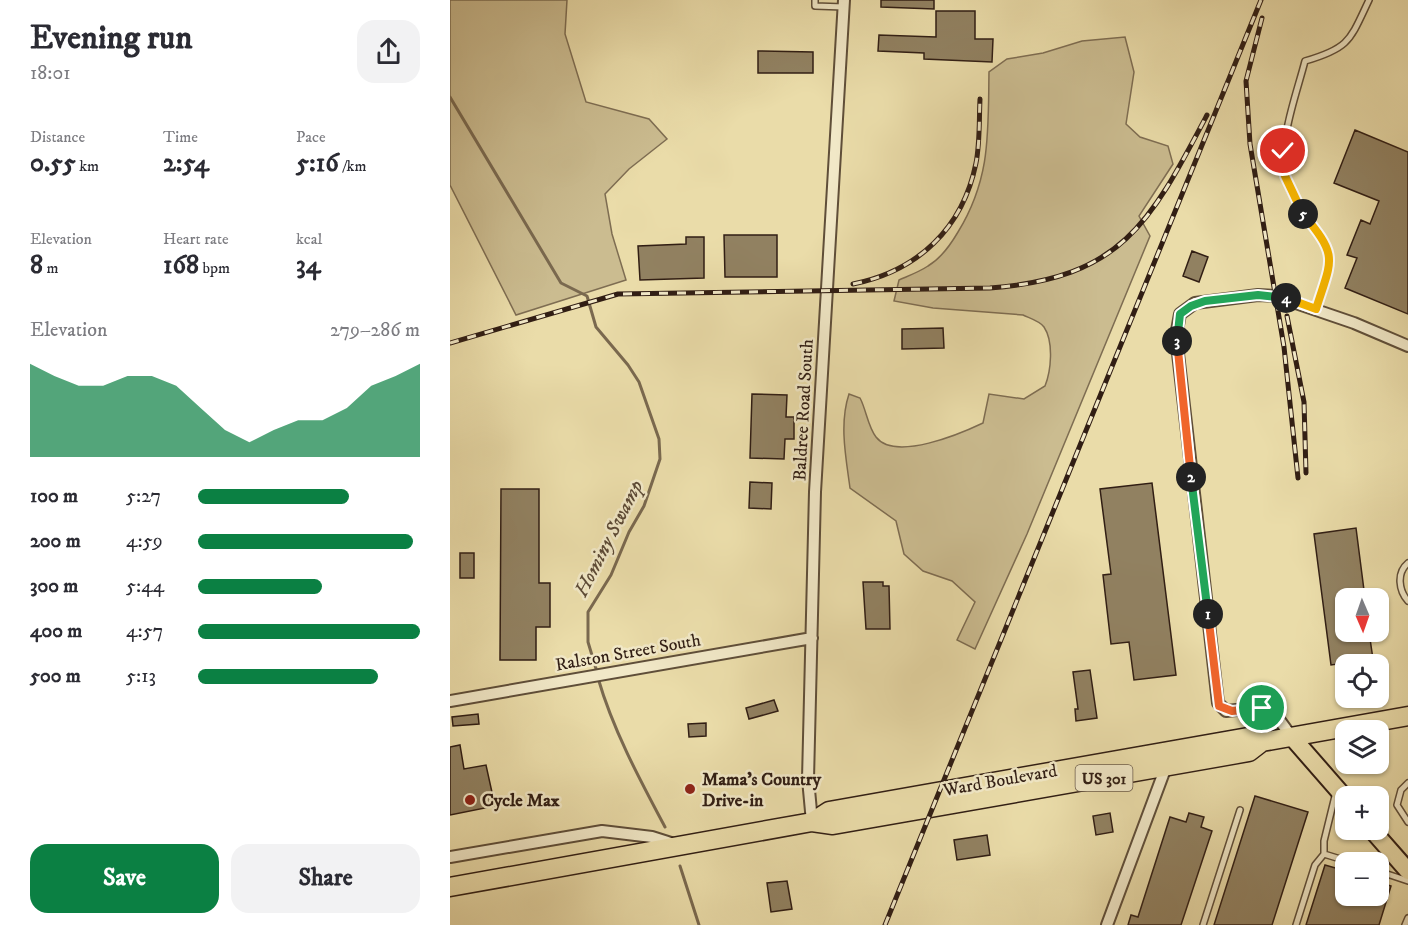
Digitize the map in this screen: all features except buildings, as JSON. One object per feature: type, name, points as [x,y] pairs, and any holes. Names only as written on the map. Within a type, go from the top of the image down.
[{"type":"highway","name":"Ward Boulevard","points":[[450,887],[812,822],[829,811],[1170,758],[1248,737],[1262,742],[1408,716]]},
{"type":"main road","points":[[1292,736],[1335,787]]},
{"type":"main road","points":[[1381,840],[1408,871]]},
{"type":"street","name":"Baldree Road South","points":[[812,822],[808,779],[817,458],[844,4]]},
{"type":"street","points":[[1292,736],[1272,710],[1257,708],[1226,711],[1218,703],[1176,336],[1180,314],[1191,306],[1205,301],[1275,296],[1316,309],[1408,346]]},
{"type":"street","name":"Ralston Street South","points":[[450,701],[812,638]]},
{"type":"street","points":[[1107,925],[1170,758]]},
{"type":"street","points":[[450,857],[602,831],[652,837],[678,845]]},
{"type":"lane","points":[[815,0],[815,6],[844,4]]},
{"type":"lane","points":[[1316,309],[1330,263],[1325,240],[1302,213],[1285,176],[1283,151],[1305,61],[1342,47],[1351,38],[1369,0]]},
{"type":"lane","points":[[1408,564],[1403,568],[1400,579],[1402,593],[1408,601]]},
{"type":"lane","points":[[1408,783],[1401,790],[1397,805],[1408,822]]},
{"type":"lane","points":[[1203,925],[1240,810]]},
{"type":"lane","points":[[1296,925],[1315,865],[1323,854],[1324,841],[1335,811]]},
{"type":"lane","points":[[1323,854],[1335,858]]},
{"type":"lane","points":[[1389,875],[1408,881]]},
{"type":"lane","points":[[1405,925],[1408,918]]},
{"type":"shaded area","points":[[450,0],[567,0],[565,34],[586,102],[649,119],[667,139],[629,169],[605,194],[612,234],[626,280],[516,315],[450,185]]},
{"type":"shaded area","points":[[1125,37],[1134,72],[1126,124],[1140,137],[1168,146],[1173,164],[1139,216],[1150,236],[1027,534],[975,649],[957,640],[975,602],[952,581],[923,571],[904,554],[896,521],[850,488],[844,441],[846,405],[849,394],[860,398],[876,437],[885,444],[898,447],[913,446],[945,438],[983,423],[989,394],[1024,399],[1045,386],[1049,373],[1050,348],[1047,333],[1037,321],[1023,315],[933,308],[894,301],[899,280],[921,270],[945,251],[958,232],[977,193],[986,155],[989,72],[1007,59],[1043,53],[1082,41]]},
{"type":"waterway","name":"Hominy Swamp","points":[[450,97],[561,283],[587,296],[596,327],[628,365],[639,382],[659,439],[660,459],[644,506],[629,532],[611,575],[588,612],[588,642],[597,672]]},
{"type":"waterway","name":"Hominy Swamp","points":[[598,678],[619,736],[665,827]]},
{"type":"waterway","name":"Hominy Swamp","points":[[680,866],[699,925]]},
{"type":"railway","points":[[885,925],[1261,0]]},
{"type":"railway","points":[[1262,18],[1246,81],[1250,144],[1284,347],[1298,478]]},
{"type":"railway","points":[[853,284],[898,269],[934,243],[949,226],[970,186],[976,163],[980,99]]},
{"type":"railway","points":[[450,343],[618,294],[990,288],[1035,282],[1072,272],[1102,257],[1127,238],[1148,215],[1168,186],[1207,115]]},
{"type":"railway","points":[[1287,316],[1304,402],[1306,473]]},
{"type":"place","name":"Mama's Country Drive-in","points":[[690,789]]},
{"type":"place","name":"Cycle Max","points":[[470,800]]},
{"type":"route","points":[[1262,708],[1226,711],[1218,703],[1176,336],[1180,314],[1195,303],[1205,301],[1258,295],[1280,296],[1316,309],[1330,263],[1325,240],[1302,213],[1285,176],[1283,151]]}]
